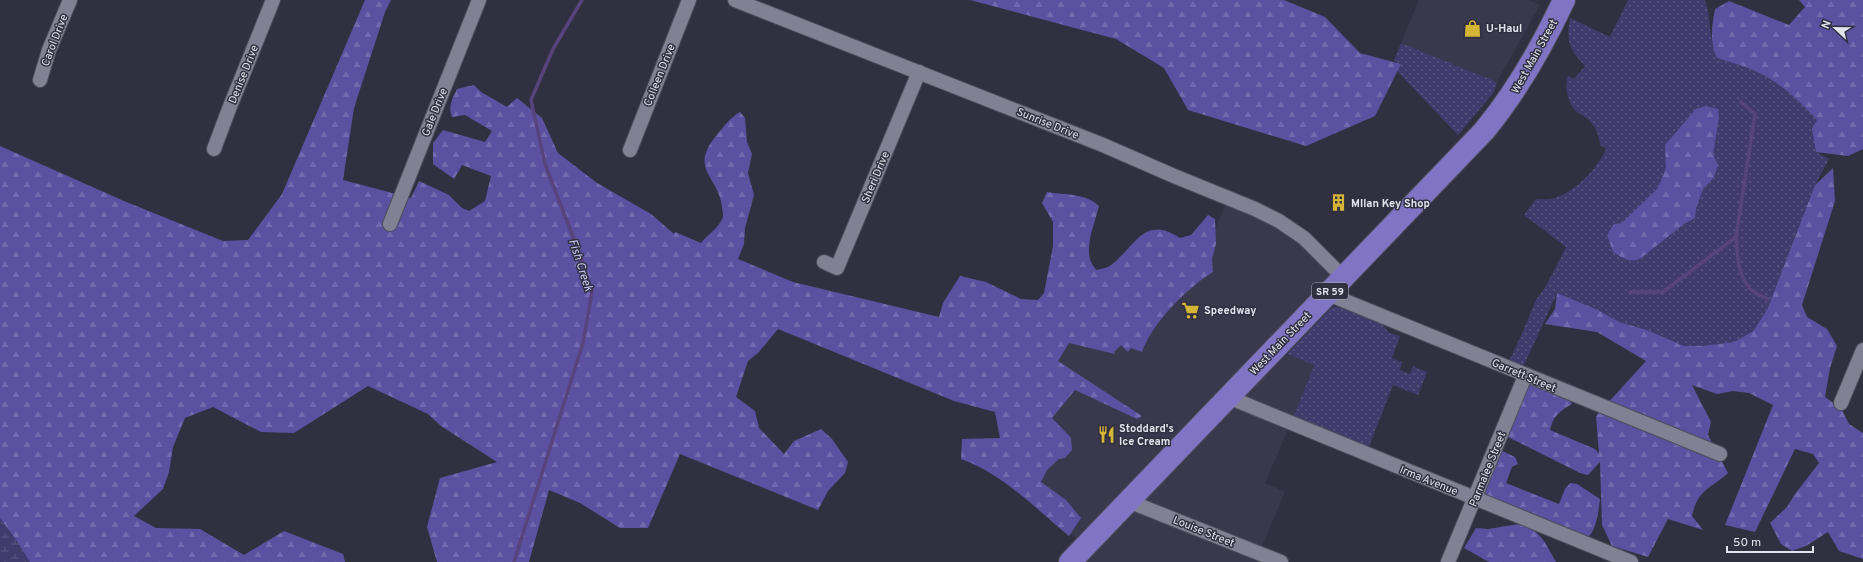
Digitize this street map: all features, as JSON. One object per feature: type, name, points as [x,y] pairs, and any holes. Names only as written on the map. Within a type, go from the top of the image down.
[{"type":"main road","name":"West Main Street","points":[[1070,562],[1328,294],[1499,113],[1524,76],[1564,0]]},
{"type":"street","name":"Carol Drive","points":[[40,80],[49,50],[70,0]]},
{"type":"street","name":"Denise Drive","points":[[214,149],[226,115],[274,0]]},
{"type":"street","name":"Gale Drive","points":[[390,224],[479,0]]},
{"type":"street","name":"Colleen Drive","points":[[630,150],[689,0]]},
{"type":"street","name":"Sunrise Drive","points":[[735,0],[1102,145],[1256,209],[1288,226],[1304,238],[1343,277]]},
{"type":"street","name":"Sheri Drive","points":[[824,262],[837,268],[919,72]]},
{"type":"street","name":"Garrett Street","points":[[1328,294],[1453,344],[1525,376],[1720,454]]},
{"type":"street","points":[[1841,403],[1863,350]]},
{"type":"street","name":"Parmalee Street","points":[[1448,562],[1525,376]]},
{"type":"street","name":"Irma Avenue","points":[[1228,397],[1631,562]]},
{"type":"street","name":"Louise Street","points":[[1128,501],[1281,562]]},
{"type":"shaded area","points":[[1419,0],[1528,0],[1540,5],[1497,82],[1401,43]]},
{"type":"shaded area","points":[[1228,198],[1255,209],[1343,277],[1275,350],[1314,365],[1265,483],[1285,492],[1259,553],[1277,562],[1069,562],[1084,546],[989,469],[1044,326],[1200,266]]},
{"type":"green space","points":[[365,0],[391,0],[385,12],[354,108],[343,180],[411,198],[419,181],[449,195],[462,208],[469,211],[485,201],[491,176],[462,165],[454,179],[433,164],[433,143],[443,130],[485,142],[492,131],[465,115],[452,117],[452,100],[457,89],[474,85],[481,92],[507,107],[517,98],[542,118],[558,153],[597,183],[651,214],[674,234],[675,232],[701,243],[719,225],[723,217],[720,197],[705,166],[705,157],[708,148],[716,136],[736,114],[740,112],[745,118],[747,142],[752,154],[748,173],[754,195],[745,228],[744,244],[738,259],[793,282],[939,317],[943,303],[960,276],[986,282],[1021,299],[1038,300],[1044,293],[1053,246],[1053,222],[1042,203],[1047,192],[1074,195],[1088,199],[1099,206],[1089,246],[1090,259],[1096,270],[1106,268],[1111,265],[1141,235],[1149,231],[1158,229],[1168,231],[1180,238],[1191,235],[1208,215],[1215,219],[1216,244],[1212,259],[1213,272],[1192,287],[1162,318],[1147,341],[1142,352],[1131,348],[1128,352],[1121,345],[1114,352],[1115,354],[1069,343],[1058,361],[1142,416],[1137,419],[1075,390],[1052,418],[1071,438],[1072,450],[1065,458],[1059,459],[1047,470],[1041,482],[1066,500],[1081,518],[1069,536],[1031,503],[991,473],[961,459],[962,439],[1000,438],[995,412],[954,401],[778,329],[758,353],[748,361],[736,397],[755,411],[759,428],[784,454],[794,441],[821,429],[832,439],[848,462],[845,473],[828,491],[818,510],[680,454],[648,528],[620,528],[580,503],[549,490],[529,562],[437,562],[427,527],[440,478],[497,462],[441,426],[428,414],[368,386],[294,433],[261,432],[213,407],[185,418],[173,447],[169,472],[163,489],[134,516],[156,528],[200,529],[244,555],[284,531],[343,554],[345,562],[0,562],[0,146],[124,201],[223,241],[248,240],[282,194]]},
{"type":"green space","points":[[970,0],[1284,0],[1325,17],[1360,53],[1401,64],[1375,116],[1306,146],[1188,110],[1164,68],[1116,39]]},
{"type":"green space","points":[[1628,0],[1705,0],[1709,15],[1712,44],[1717,58],[1762,74],[1779,85],[1803,105],[1817,120],[1816,152],[1829,159],[1815,185],[1767,310],[1753,331],[1734,342],[1702,346],[1684,346],[1647,330],[1619,322],[1598,310],[1557,293],[1520,374],[1506,367],[1536,300],[1546,286],[1566,247],[1524,215],[1536,199],[1555,198],[1563,195],[1578,185],[1597,164],[1606,149],[1600,145],[1594,125],[1578,113],[1569,101],[1566,86],[1568,76],[1574,79],[1585,66],[1575,55],[1570,44],[1568,33],[1570,18],[1610,37]]},
{"type":"green space","points":[[1799,0],[1863,0],[1863,149],[1848,156],[1816,152],[1812,129],[1817,120],[1803,105],[1771,79],[1748,68],[1717,58],[1714,52],[1712,34],[1715,9],[1729,1],[1789,25],[1805,7]]},
{"type":"green space","points":[[1401,43],[1497,82],[1494,92],[1458,135],[1397,71],[1401,64],[1394,61]]},
{"type":"green space","points":[[1706,106],[1718,109],[1719,117],[1713,154],[1718,165],[1714,177],[1703,189],[1696,208],[1695,218],[1684,224],[1637,260],[1627,260],[1613,252],[1607,235],[1614,224],[1622,223],[1658,188],[1666,168],[1665,145],[1696,109]]},
{"type":"green space","points":[[1833,168],[1835,201],[1802,305],[1807,317],[1827,329],[1837,346],[1830,368],[1825,397],[1841,408],[1849,424],[1863,433],[1863,559],[1839,551],[1828,532],[1806,546],[1792,551],[1781,544],[1770,523],[1787,507],[1819,463],[1813,454],[1795,449],[1755,532],[1725,525],[1773,405],[1749,393],[1733,391],[1717,394],[1692,385],[1711,422],[1708,435],[1728,473],[1705,491],[1697,500],[1692,516],[1703,530],[1668,519],[1648,557],[1612,546],[1602,525],[1600,462],[1588,475],[1580,473],[1506,436],[1527,382],[1567,396],[1572,404],[1558,414],[1553,421],[1550,430],[1595,449],[1599,454],[1596,416],[1646,361],[1597,332],[1545,324],[1555,309],[1557,293],[1598,310],[1619,322],[1647,330],[1684,346],[1702,346],[1734,342],[1753,331],[1767,310],[1815,185]]},
{"type":"green space","points":[[1332,307],[1337,307],[1366,316],[1385,327],[1389,333],[1400,336],[1392,358],[1402,362],[1400,370],[1410,374],[1413,366],[1427,372],[1418,395],[1393,385],[1368,449],[1293,418],[1314,365],[1287,354]]},
{"type":"green space","points":[[1496,448],[1515,457],[1518,464],[1512,467],[1506,483],[1559,504],[1565,489],[1570,483],[1577,484],[1600,499],[1598,516],[1590,536],[1586,540],[1475,499]]},
{"type":"green space","points":[[0,518],[17,541],[30,562],[0,562]]},
{"type":"green space","points":[[1519,524],[1526,526],[1542,538],[1556,562],[1489,562],[1464,548],[1476,528],[1488,529]]},
{"type":"waterway","name":"Fish Creek","points":[[514,562],[583,343],[592,292],[580,255],[545,164],[531,100],[553,49],[582,0]]},
{"type":"waterway","points":[[1741,102],[1755,114],[1736,237],[1739,267],[1749,287],[1756,293],[1768,299]]},
{"type":"waterway","points":[[1630,292],[1663,292],[1736,237]]},
{"type":"place","name":"U-Haul","points":[[1473,28]]},
{"type":"place","name":"MIlan Key Shop","points":[[1338,203]]},
{"type":"place","name":"Speedway","points":[[1191,310]]},
{"type":"place","name":"Stoddard's Ice Cream","points":[[1106,434]]}]
